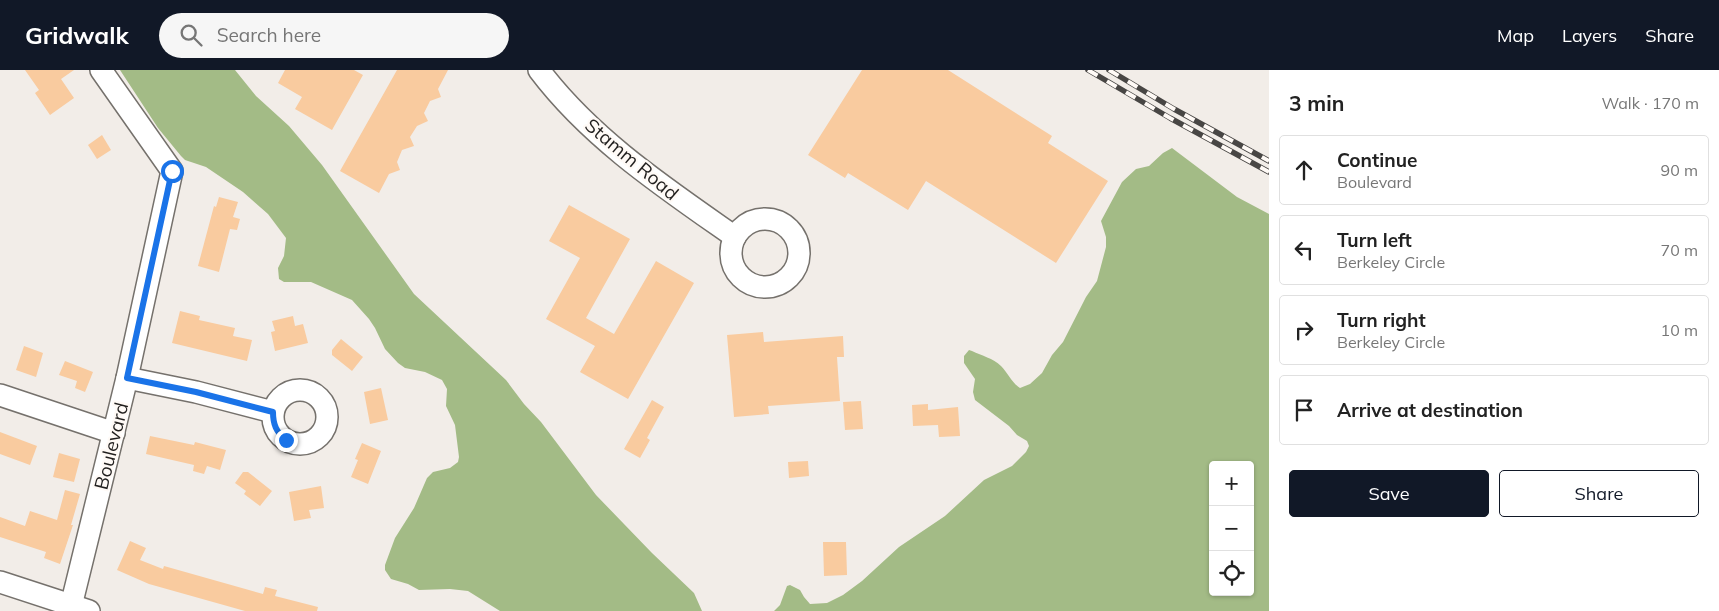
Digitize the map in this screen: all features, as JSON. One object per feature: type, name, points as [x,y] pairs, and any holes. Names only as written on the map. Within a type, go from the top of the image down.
[{"type":"street","name":"Boulevard","points":[[80,609],[114,432],[172,171],[101,70]]},
{"type":"street","name":"Stamm Road","points":[[539,70],[553,89],[602,137],[665,188],[735,237]]},
{"type":"street","points":[[127,378],[196,392],[273,412]]},
{"type":"street","points":[[0,395],[114,432]]},
{"type":"street","points":[[0,582],[80,609]]},
{"type":"green space","points":[[120,70],[235,70],[256,96],[289,126],[322,165],[414,294],[506,380],[524,404],[541,422],[596,495],[694,593],[702,611],[500,611],[468,591],[450,589],[419,590],[408,584],[391,579],[385,570],[385,565],[395,538],[414,508],[427,478],[433,472],[450,468],[458,462],[455,425],[446,406],[447,389],[442,380],[425,372],[405,368],[398,363],[385,349],[369,319],[352,300],[311,282],[284,282],[279,279],[278,268],[284,256],[286,238],[268,214],[243,192],[206,167],[185,160],[158,128]]},
{"type":"green space","points":[[1172,148],[1237,197],[1269,214],[1269,611],[774,611],[780,605],[787,586],[790,585],[800,590],[810,604],[827,603],[843,595],[862,581],[899,547],[945,516],[984,480],[1012,466],[1026,452],[1029,446],[1027,441],[975,400],[973,392],[975,379],[964,363],[964,356],[969,350],[994,361],[1001,366],[1020,388],[1030,384],[1042,373],[1052,355],[1063,342],[1086,297],[1097,281],[1106,247],[1106,237],[1101,221],[1122,182],[1136,169],[1149,166],[1163,153]]},
{"type":"building","points":[[25,70],[74,70],[61,79],[74,98],[50,115],[35,93],[39,90]]},
{"type":"building","points":[[285,70],[354,70],[363,75],[332,130],[295,109],[302,97],[278,83]]},
{"type":"building","points":[[397,70],[448,70],[438,89],[441,97],[430,101],[424,113],[428,121],[417,126],[410,137],[414,146],[402,150],[397,162],[400,170],[389,174],[379,193],[340,171]]},
{"type":"building","points":[[862,70],[948,70],[1052,136],[1048,143],[1108,181],[1056,263],[926,181],[908,210],[848,173],[845,178],[808,155]]},
{"type":"building","points":[[102,135],[111,150],[97,159],[88,145]]},
{"type":"building","points":[[219,197],[238,202],[233,217],[240,219],[237,230],[230,229],[219,272],[198,266],[214,206],[216,207]]},
{"type":"building","points":[[569,205],[630,239],[586,318],[614,334],[656,261],[694,283],[628,399],[580,372],[595,346],[546,319],[580,258],[549,241]]},
{"type":"building","points":[[180,311],[200,316],[199,320],[235,328],[233,336],[252,340],[247,361],[172,343]]},
{"type":"building","points":[[293,316],[295,326],[303,324],[308,343],[275,351],[271,332],[275,331],[272,321]]},
{"type":"building","points":[[763,332],[764,342],[843,336],[844,357],[837,357],[840,401],[768,406],[769,414],[734,417],[727,335]]},
{"type":"building","points":[[341,339],[363,357],[352,371],[332,355],[332,350]]},
{"type":"building","points":[[24,346],[43,353],[36,377],[16,370]]},
{"type":"building","points":[[65,361],[93,372],[85,392],[75,388],[77,381],[59,375]]},
{"type":"building","points":[[381,388],[388,420],[370,424],[364,392]]},
{"type":"building","points":[[652,400],[664,407],[647,438],[650,440],[640,458],[624,449]]},
{"type":"building","points":[[861,401],[863,429],[845,430],[843,402]]},
{"type":"building","points":[[928,404],[928,410],[958,407],[960,436],[939,437],[938,425],[913,426],[912,405]]},
{"type":"building","points":[[0,432],[37,446],[30,465],[0,454]]},
{"type":"building","points":[[150,436],[194,445],[195,442],[226,450],[220,470],[207,466],[204,474],[193,471],[194,465],[146,454]]},
{"type":"building","points":[[362,443],[381,451],[368,484],[351,477],[358,460],[355,459]]},
{"type":"building","points":[[59,453],[80,459],[74,482],[53,477]]},
{"type":"building","points":[[808,461],[809,476],[789,478],[788,462]]},
{"type":"building","points":[[243,472],[248,472],[272,491],[260,506],[244,494],[246,491],[235,483]]},
{"type":"building","points":[[321,486],[324,508],[309,510],[311,518],[294,521],[289,492]]},
{"type":"building","points":[[65,490],[80,494],[71,525],[73,525],[60,564],[44,558],[46,552],[0,537],[0,517],[25,526],[30,511],[57,520]]},
{"type":"building","points":[[130,541],[146,548],[140,560],[163,569],[164,566],[263,594],[265,587],[277,590],[275,596],[318,607],[317,611],[245,611],[149,584],[117,570]]},
{"type":"building","points":[[823,542],[846,542],[847,575],[824,576]]},
{"type":"railway","points":[[1088,70],[1170,118],[1269,172]]},
{"type":"railway","points":[[1109,70],[1174,109],[1269,161]]},
{"type":"route","points":[[172,171],[127,378],[196,392],[273,412],[275,428],[286,440]]}]
